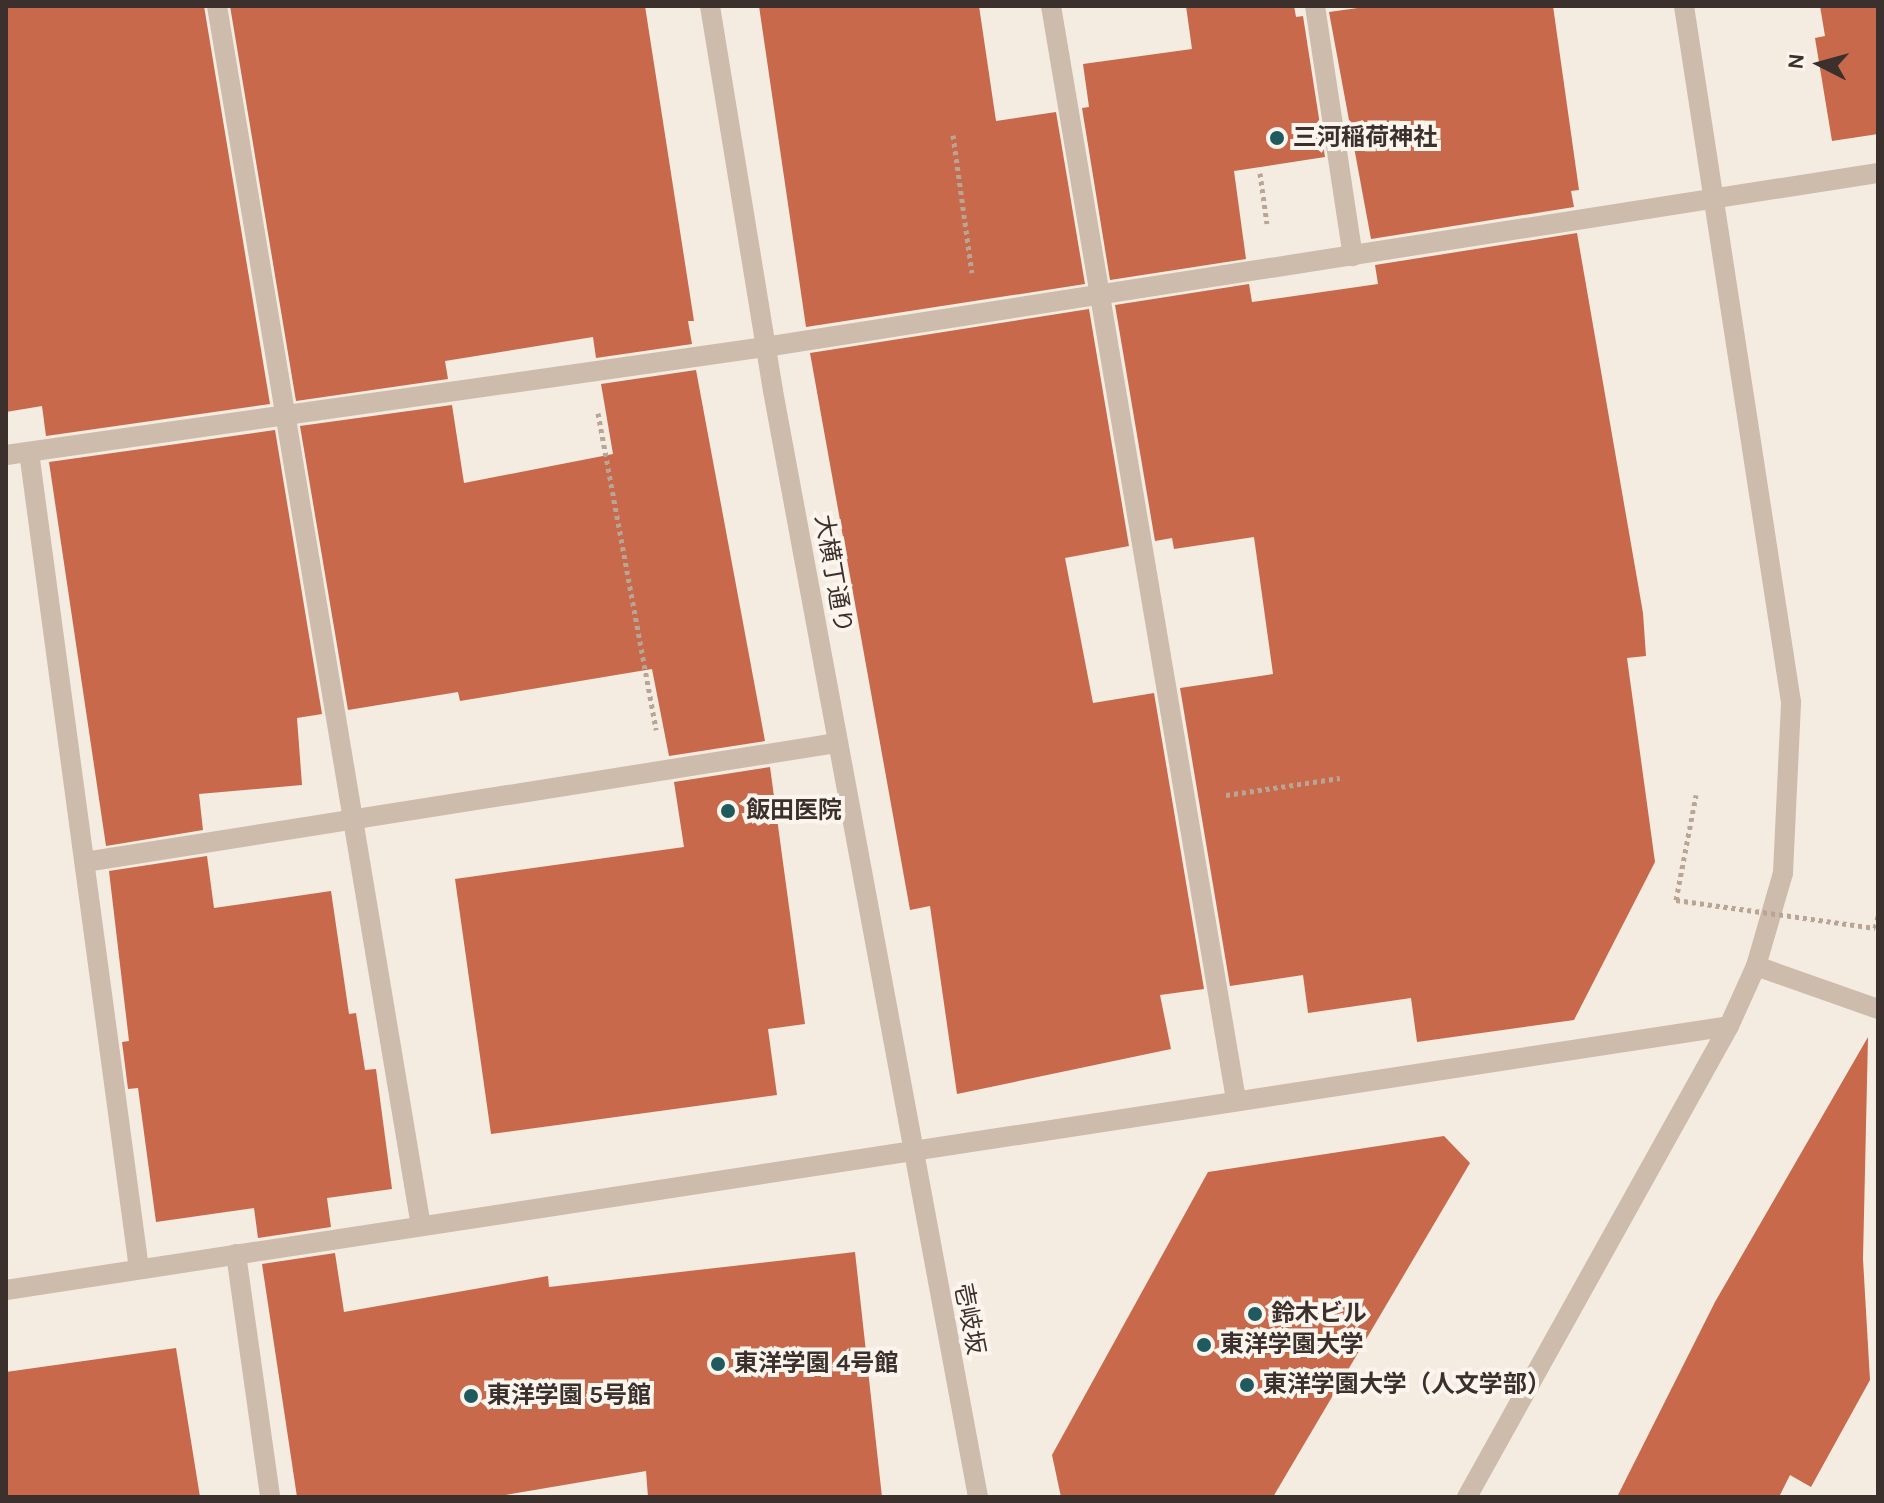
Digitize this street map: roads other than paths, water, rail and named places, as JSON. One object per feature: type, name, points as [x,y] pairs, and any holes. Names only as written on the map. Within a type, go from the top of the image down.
[{"type":"street","points":[[217,6],[421,1226]]},
{"type":"street","name":"大横丁通り","points":[[710,6],[765,347],[910,1150]]},
{"type":"street","points":[[1051,6],[1095,295],[1236,1100]]},
{"type":"street","points":[[1315,6],[1353,256]]},
{"type":"street","points":[[1467,1497],[1729,1026],[1756,966],[1783,873],[1791,702],[1684,6]]},
{"type":"street","points":[[6,455],[765,347],[1878,173]]},
{"type":"street","points":[[29,452],[139,1269]]},
{"type":"street","points":[[85,862],[836,743]]},
{"type":"street","points":[[1756,966],[1878,1009]]},
{"type":"street","points":[[6,1290],[1729,1026]]},
{"type":"street","name":"壱岐坂","points":[[910,1150],[978,1497]]},
{"type":"street","points":[[236,1254],[270,1497]]},
{"type":"place","name":"三河稲荷神社","points":[[1277,138]]},
{"type":"place","name":"飯田医院","points":[[728,811]]},
{"type":"place","name":"鈴木ビル","points":[[1255,1314]]},
{"type":"place","name":"東洋学園大学","points":[[1204,1345]]},
{"type":"place","name":"東洋学園 4号館","points":[[718,1364]]},
{"type":"place","name":"東洋学園大学（人文学部）","points":[[1247,1385]]},
{"type":"place","name":"東洋学園 5号館","points":[[471,1396]]}]
